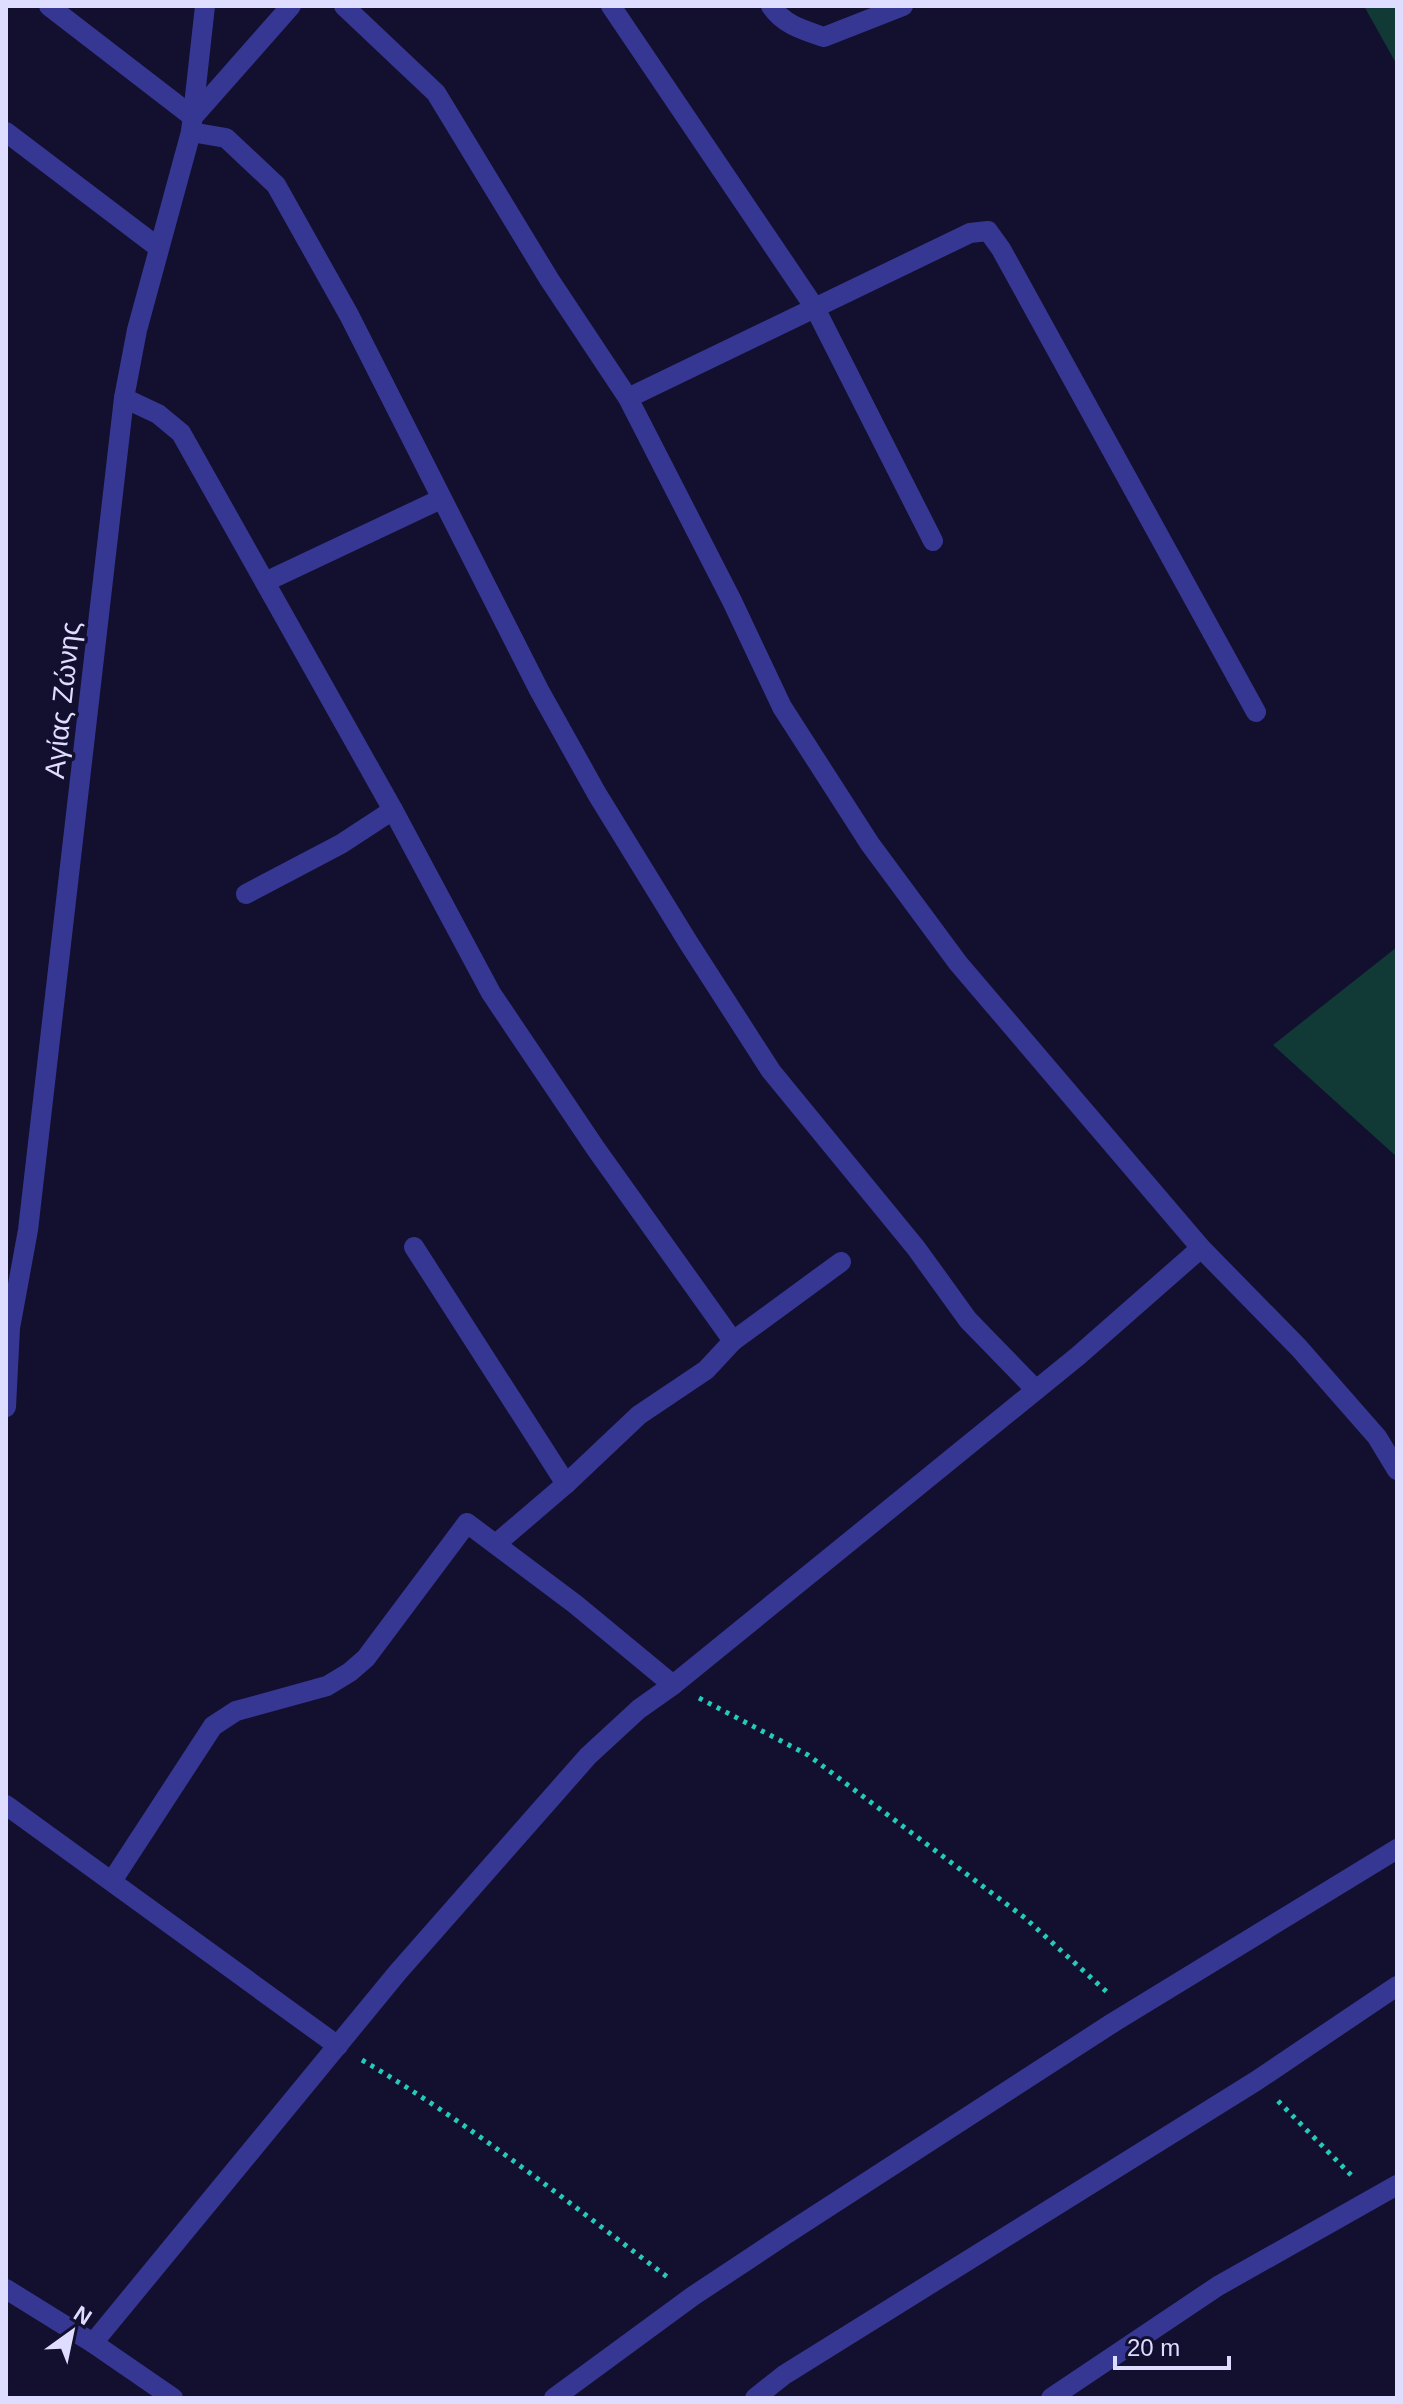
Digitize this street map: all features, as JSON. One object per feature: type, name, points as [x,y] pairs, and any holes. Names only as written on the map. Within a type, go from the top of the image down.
[{"type":"street","points":[[49,6],[192,124],[226,138],[276,185],[349,315],[539,690],[597,794],[688,942],[771,1071],[916,1248],[968,1320],[1036,1390]]},
{"type":"street","name":"Αγίας Ζώνης","points":[[6,1407],[10,1328],[28,1230],[124,398],[137,330],[192,124],[205,6]]},
{"type":"street","points":[[192,124],[291,6]]},
{"type":"street","points":[[344,6],[436,93],[549,279],[628,398],[732,601],[782,707],[870,844],[958,963],[1201,1248],[1299,1348],[1377,1437],[1397,1470]]},
{"type":"street","points":[[611,6],[815,308],[933,541]]},
{"type":"street","points":[[771,6],[793,27],[824,37],[903,6]]},
{"type":"street","points":[[6,132],[159,248]]},
{"type":"street","points":[[628,398],[970,233],[988,231],[1001,249],[1256,712]]},
{"type":"street","points":[[124,398],[158,414],[181,433],[393,810],[491,993],[596,1149],[733,1341]]},
{"type":"street","points":[[265,582],[441,499]]},
{"type":"street","points":[[246,894],[341,844],[393,810]]},
{"type":"street","points":[[414,1247],[566,1484]]},
{"type":"street","points":[[93,2343],[398,1972],[588,1756],[639,1709],[673,1685],[1036,1390],[1201,1248]]},
{"type":"street","points":[[497,1543],[639,1415],[706,1370],[733,1341],[841,1262]]},
{"type":"street","points":[[112,1881],[213,1726],[236,1711],[327,1686],[350,1672],[366,1658],[467,1523],[575,1604],[673,1685]]},
{"type":"street","points":[[6,1805],[338,2046]]},
{"type":"street","points":[[554,2398],[693,2296],[1129,2013],[1397,1849]]},
{"type":"street","points":[[755,2398],[784,2375],[1256,2081],[1397,1986]]},
{"type":"street","points":[[1051,2398],[1218,2286],[1397,2185]]},
{"type":"street","points":[[6,2289],[173,2398]]},
{"type":"path","points":[[673,1685],[808,1755],[1025,1918],[1129,2013]]},
{"type":"path","points":[[338,2046],[405,2085],[481,2136],[693,2296]]},
{"type":"path","points":[[1256,2081],[1375,2199]]},
{"type":"green space","points":[[1364,6],[1397,6],[1397,65]]},
{"type":"green space","points":[[1397,947],[1397,1157],[1273,1045]]}]
